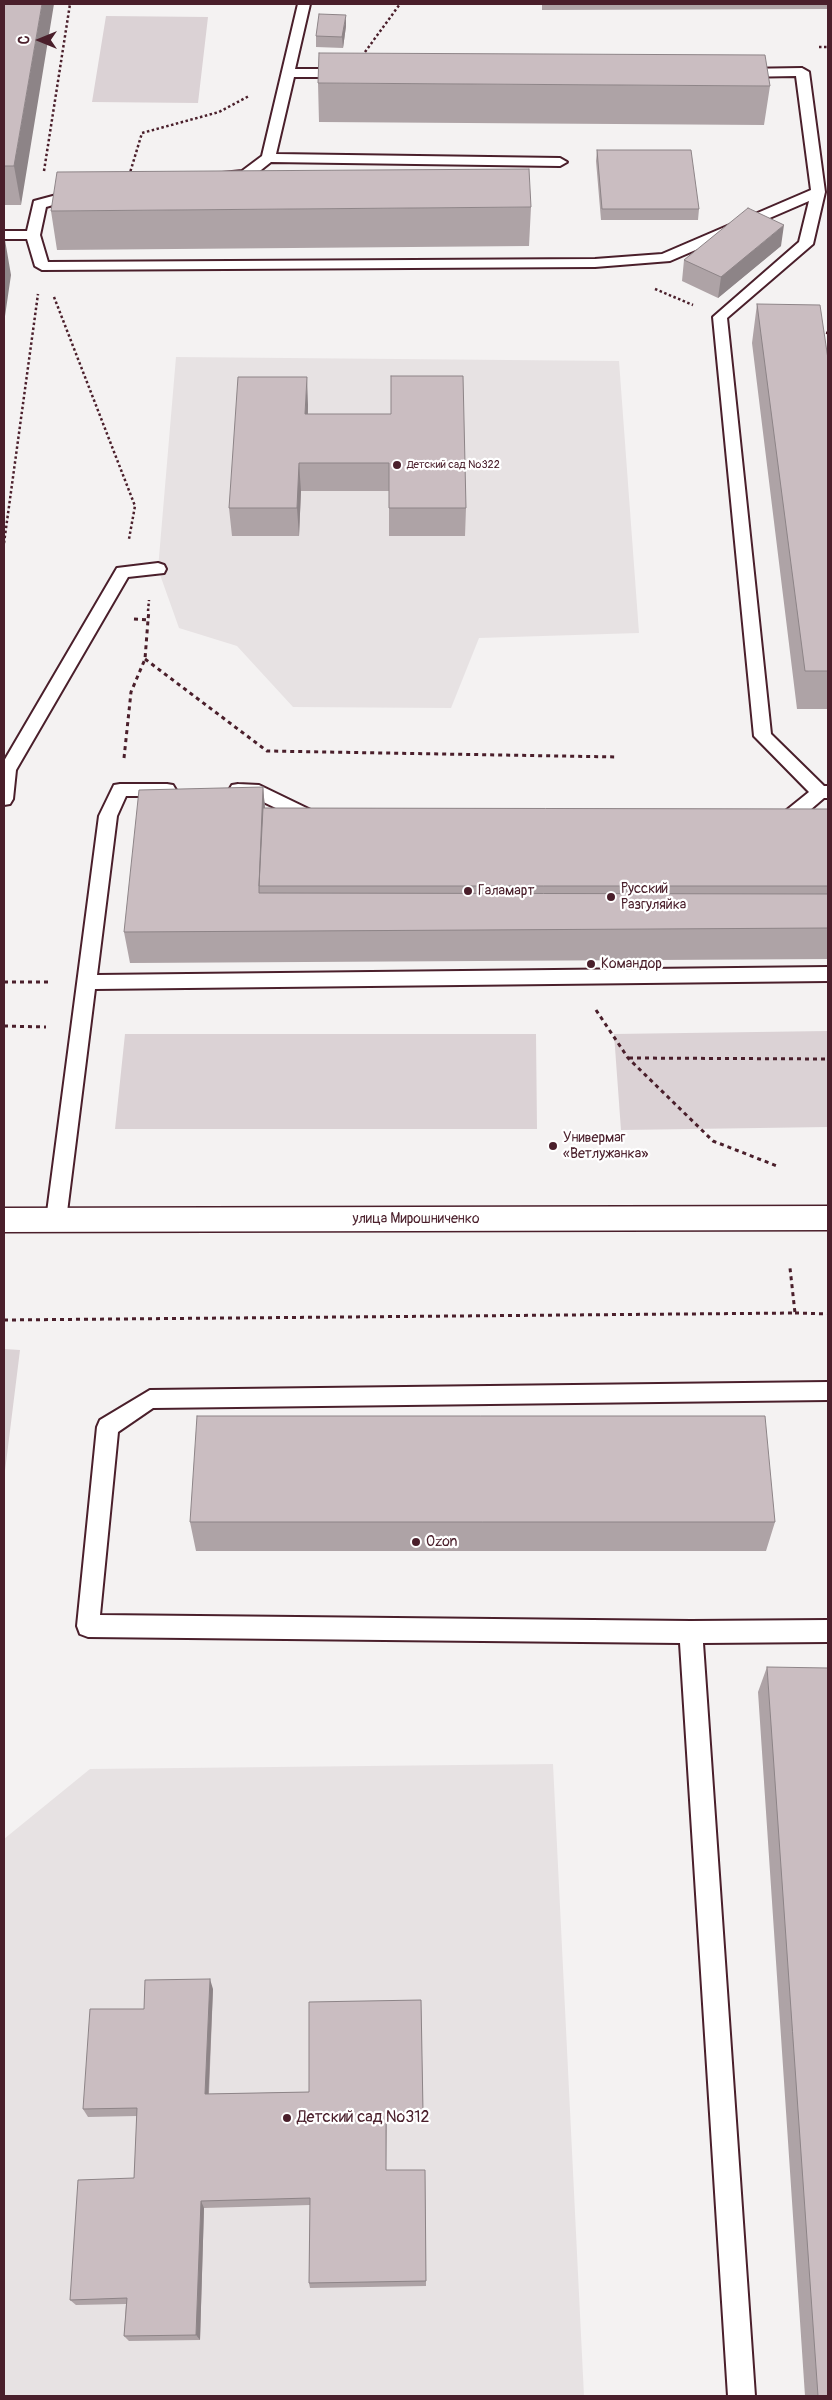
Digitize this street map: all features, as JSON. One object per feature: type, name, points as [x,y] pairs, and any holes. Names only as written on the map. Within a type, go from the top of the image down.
[{"type":"street","name":"улица Мирошниченко","points":[[4,1220],[828,1218]]},
{"type":"lane","points":[[268,158],[304,4]]},
{"type":"lane","points":[[723,73],[802,72],[818,192],[806,244],[720,317],[763,736],[824,792],[782,824],[762,824]]},
{"type":"lane","points":[[288,73],[357,73]]},
{"type":"lane","points":[[217,176],[246,175],[268,158],[560,162]]},
{"type":"lane","points":[[92,190],[39,204],[33,235],[42,266],[585,263],[665,258],[818,192]]},
{"type":"lane","points":[[4,235],[33,235]]},
{"type":"lane","points":[[4,799],[7,770],[123,572],[158,569]]},
{"type":"lane","points":[[56,1220],[108,816],[120,790],[187,790]]},
{"type":"lane","points":[[225,790],[253,790],[320,823],[330,823]]},
{"type":"lane","points":[[87,982],[828,974]]},
{"type":"lane","points":[[828,1391],[150,1399],[108,1427],[88,1626],[691,1632],[828,1631]]},
{"type":"lane","points":[[691,1632],[741,2396]]},
{"type":"path","points":[[39,204],[70,4]]},
{"type":"path","points":[[4,543],[42,266]]},
{"type":"path","points":[[42,266],[136,506],[123,572]]},
{"type":"path","points":[[818,332],[828,333]]},
{"type":"path","points":[[120,790],[131,692],[145,659],[148,620]]},
{"type":"path","points":[[145,659],[267,751],[618,757]]},
{"type":"path","points":[[573,976],[628,1058],[713,1141],[777,1166]]},
{"type":"path","points":[[4,982],[58,982]]},
{"type":"path","points":[[628,1058],[828,1059]]},
{"type":"path","points":[[790,1268],[795,1313]]},
{"type":"path","points":[[4,1320],[828,1314]]},
{"type":"shaded area","points":[[106,16],[208,17],[198,103],[92,102]]},
{"type":"shaded area","name":"Детский сад №322","points":[[176,357],[619,361],[639,633],[479,638],[451,708],[293,707],[237,646],[179,628],[158,569]]},
{"type":"shaded area","points":[[828,1031],[828,1127],[621,1130],[614,1034]]},
{"type":"shaded area","points":[[125,1034],[536,1034],[537,1129],[115,1129]]},
{"type":"shaded area","points":[[4,1349],[20,1350],[4,1479]]},
{"type":"shaded area","name":"Детский сад №312","points":[[553,1764],[584,2396],[4,2396],[4,1839],[90,1769]]},
{"type":"building","points":[[4,4],[42,4],[14,166],[4,166]]},
{"type":"building","points":[[319,14],[346,15],[342,37],[316,36]]},
{"type":"building","points":[[319,53],[765,55],[770,86],[318,83]]},
{"type":"building","points":[[597,150],[691,150],[699,209],[602,209]]},
{"type":"building","points":[[529,169],[531,207],[51,211],[57,172]]},
{"type":"building","points":[[748,208],[784,225],[721,277],[684,260]]},
{"type":"building","points":[[757,304],[820,305],[828,359],[828,671],[805,671]]},
{"type":"building","points":[[391,376],[463,376],[466,508],[389,508],[389,463],[299,463],[297,508],[229,508],[238,377],[307,377],[305,414],[391,414]]},
{"type":"building","points":[[263,787],[259,893],[828,894],[828,928],[124,932],[139,790]]},
{"type":"building","points":[[263,808],[828,809],[828,886],[259,886]]},
{"type":"building","points":[[197,1416],[765,1416],[775,1522],[190,1522]]},
{"type":"building","points":[[767,1667],[828,1668],[828,2396],[818,2396]]},
{"type":"building","points":[[210,1979],[205,2094],[309,2092],[309,2002],[421,2000],[423,2111],[386,2113],[386,2170],[425,2170],[426,2281],[309,2283],[310,2198],[201,2201],[196,2335],[124,2336],[127,2298],[70,2300],[78,2180],[134,2178],[137,2108],[83,2109],[90,2009],[144,2009],[145,1980]]},
{"type":"place","name":"Детский сад №322","points":[[397,465]]},
{"type":"place","name":"Галамарт","points":[[468,891]]},
{"type":"place","name":"Русский Разгуляйка","points":[[611,897]]},
{"type":"place","name":"Командор","points":[[591,964]]},
{"type":"place","name":"Универмаг «Ветлужанка»","points":[[553,1146]]},
{"type":"place","name":"Ozon","points":[[416,1542]]},
{"type":"place","name":"Детский сад №312","points":[[287,2118]]}]
